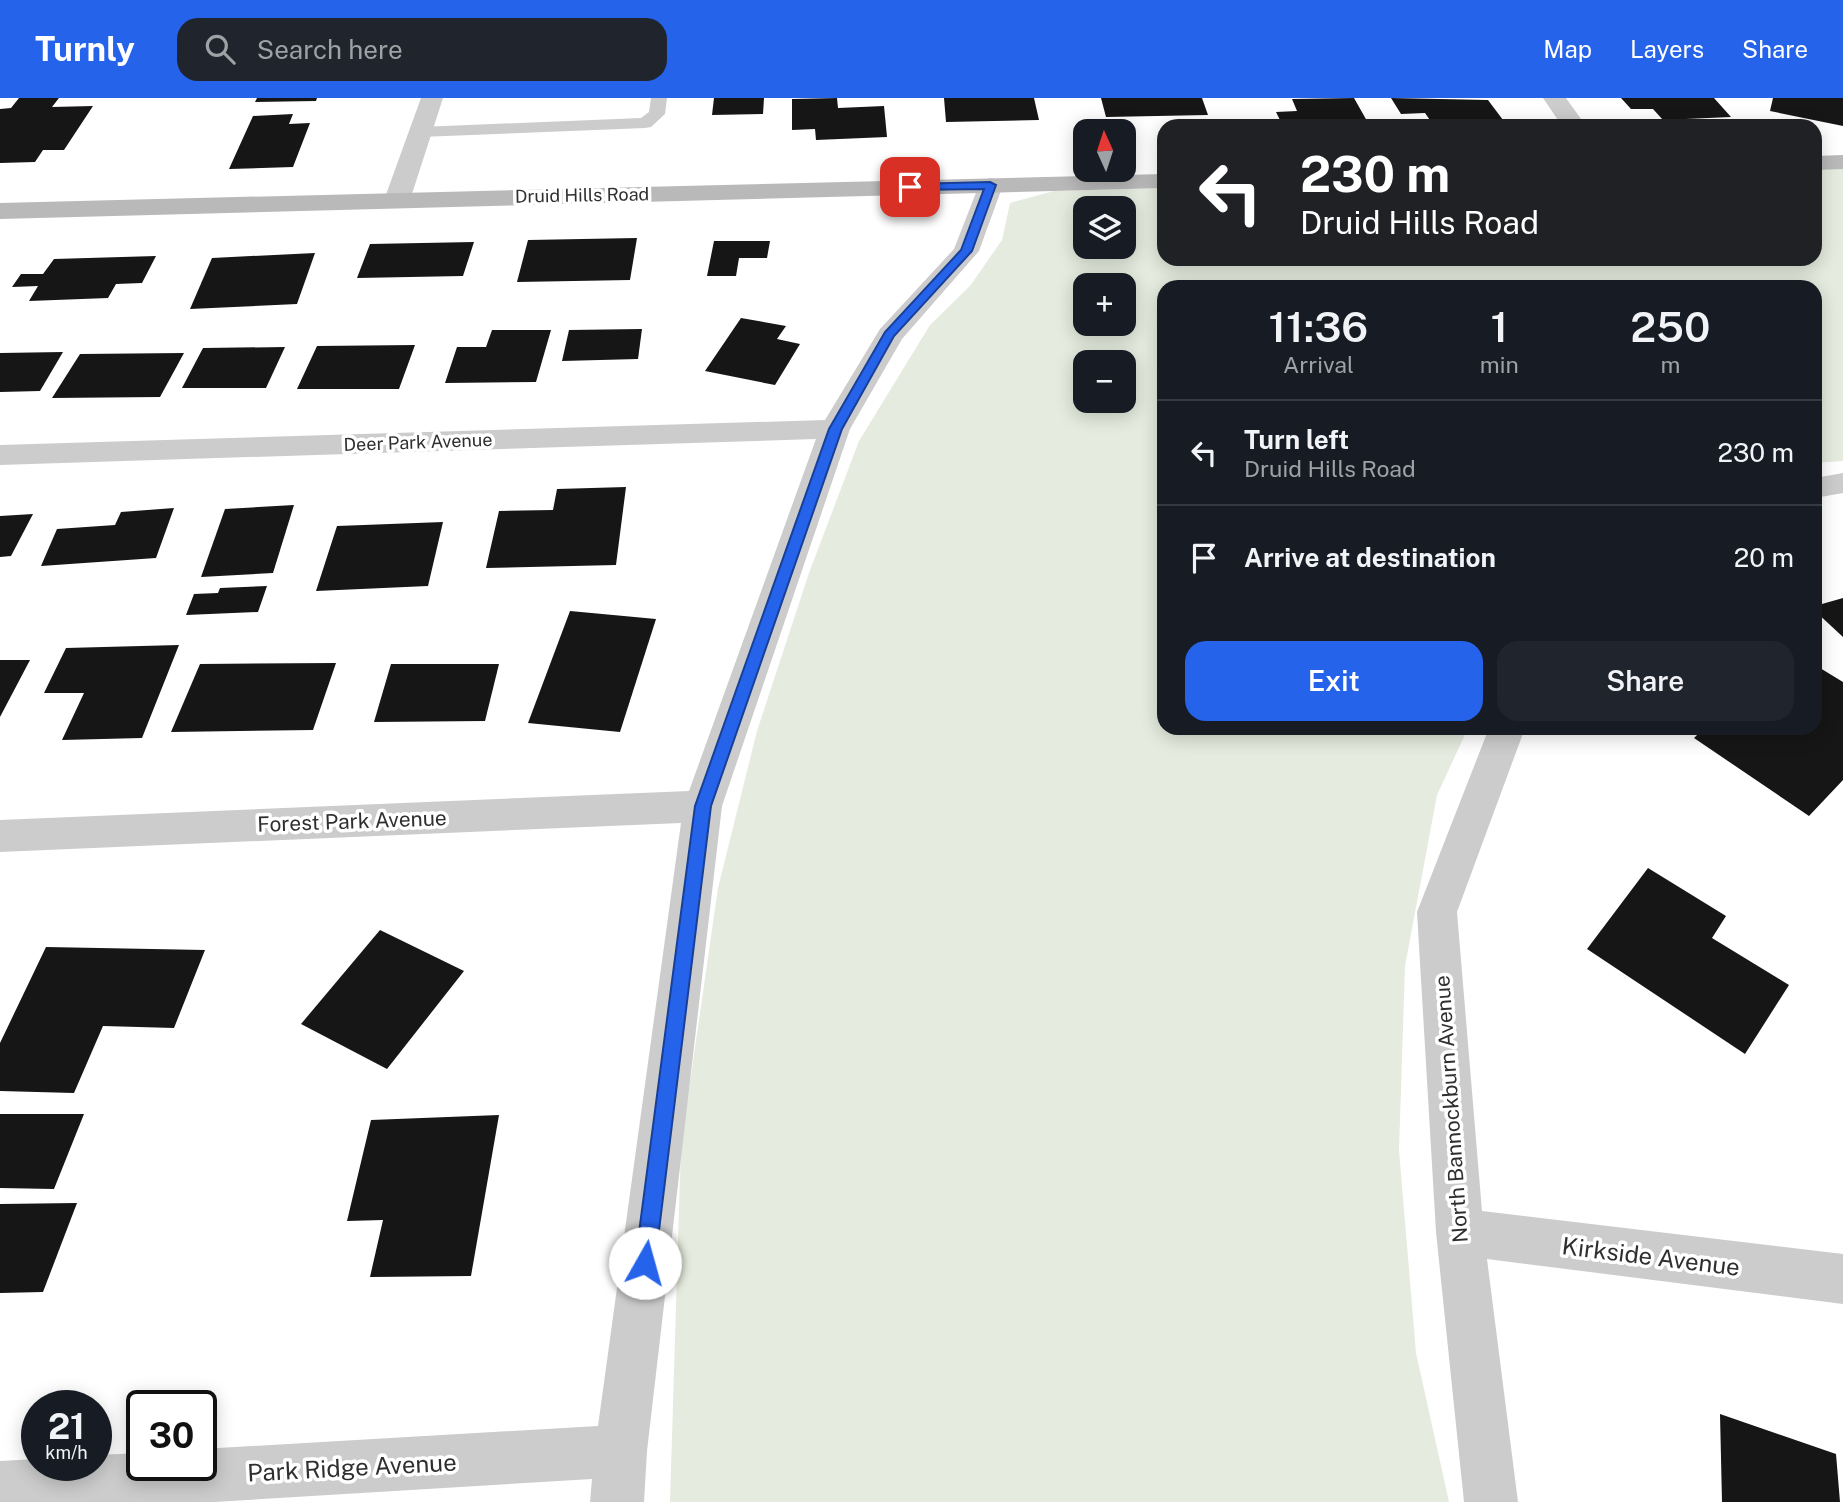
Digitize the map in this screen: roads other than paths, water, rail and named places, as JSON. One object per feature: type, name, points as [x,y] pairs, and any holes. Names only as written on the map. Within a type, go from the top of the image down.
[{"type":"street","points":[[397,200],[432,98]]},
{"type":"street","points":[[1554,98],[1569,119]]},
{"type":"street","points":[[1822,163],[1843,162]]},
{"type":"street","name":"Druid Hills Road","points":[[0,211],[1157,181]]},
{"type":"street","points":[[617,1502],[621,1451],[703,806],[835,429],[890,335],[966,251],[990,185]]},
{"type":"street","name":"Deer Park Avenue","points":[[0,455],[835,429]]},
{"type":"street","points":[[1822,487],[1843,483]]},
{"type":"street","name":"North Bannockburn Avenue","points":[[1491,1502],[1460,1232],[1437,912],[1504,735]]},
{"type":"street","name":"Forest Park Avenue","points":[[0,836],[703,806]]},
{"type":"street","name":"Kirkside Avenue","points":[[1460,1232],[1843,1279]]},
{"type":"street","name":"Park Ridge Avenue","points":[[0,1488],[621,1451]]},
{"type":"lane","points":[[420,132],[645,123],[657,114],[659,98]]}]
